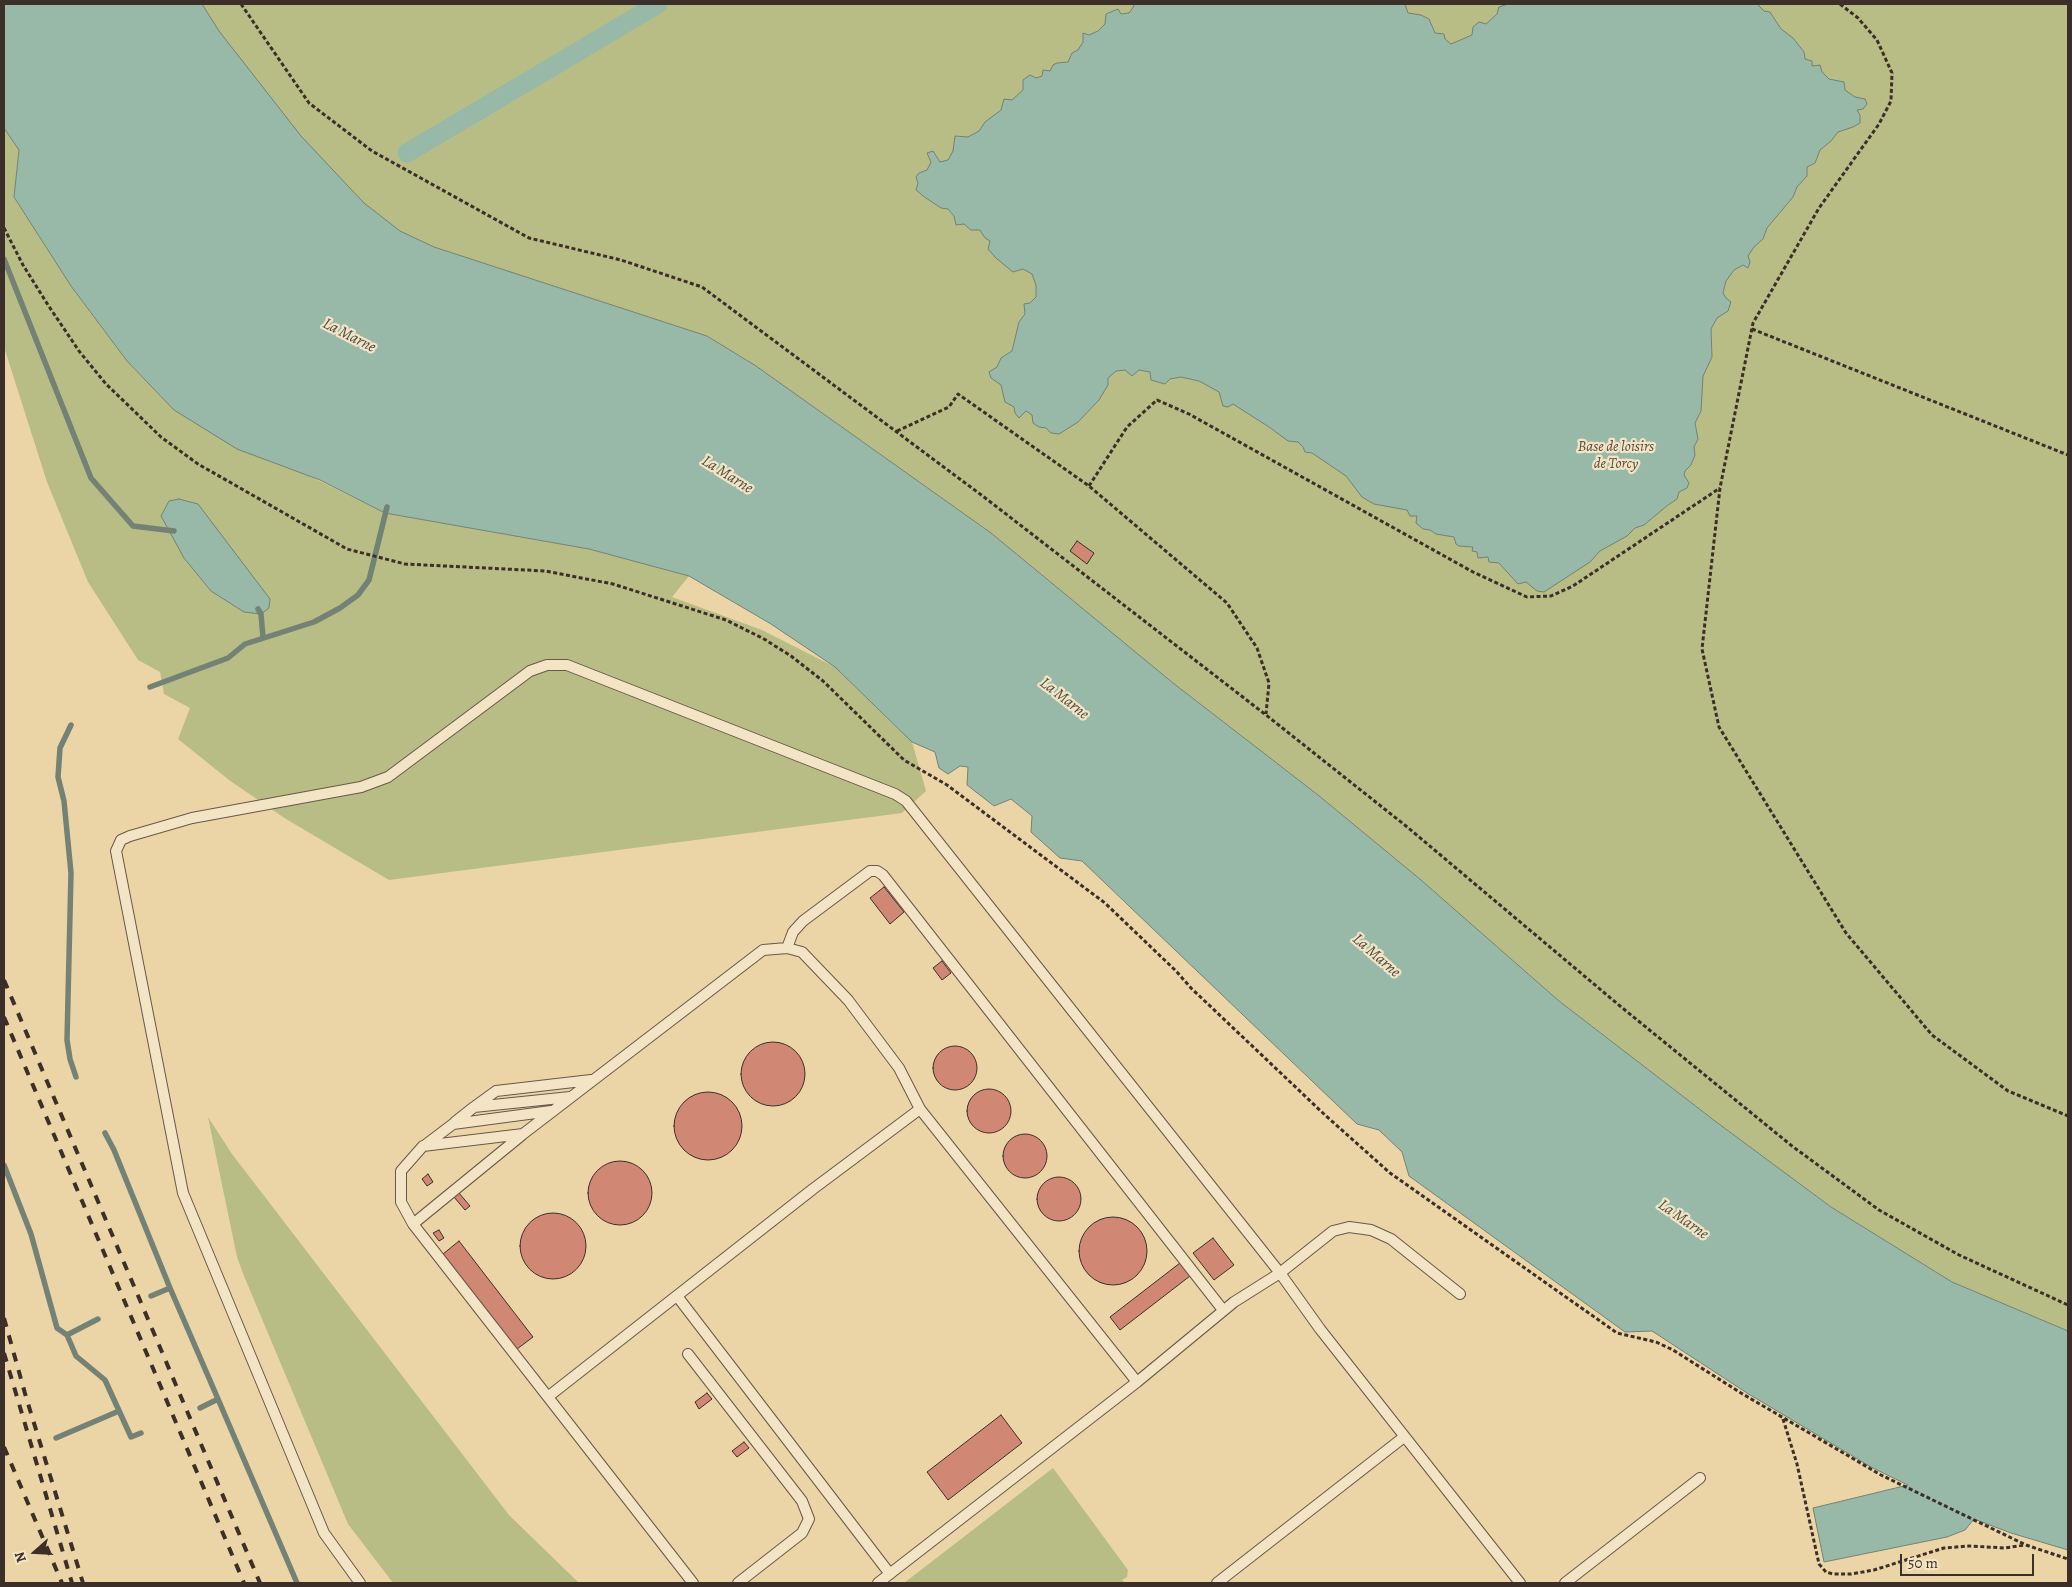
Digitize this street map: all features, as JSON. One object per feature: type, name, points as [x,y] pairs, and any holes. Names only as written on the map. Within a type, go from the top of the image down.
[{"type":"lane","points":[[360,1583],[324,1533],[183,1193],[116,851],[121,840],[130,836],[192,818],[361,787],[388,778],[530,671],[547,665],[567,664],[895,794],[906,801],[1280,1273],[1320,1329],[1520,1583]]},
{"type":"lane","points":[[787,948],[793,932],[803,921],[870,871],[877,871],[884,875],[1223,1310]]},
{"type":"lane","points":[[413,1224],[571,1096],[763,950],[787,948],[802,952],[848,1000],[899,1068],[920,1109],[1137,1382]]},
{"type":"lane","points":[[592,1080],[496,1091],[423,1146],[401,1171],[401,1202],[413,1224],[693,1583]]},
{"type":"lane","points":[[474,1107],[571,1096]]},
{"type":"lane","points":[[549,1396],[813,1189],[920,1109]]},
{"type":"lane","points":[[453,1124],[552,1111]]},
{"type":"lane","points":[[423,1146],[524,1134]]},
{"type":"lane","points":[[878,1583],[1137,1382],[1223,1310],[1280,1273],[1333,1231],[1349,1227],[1371,1230],[1390,1239],[1460,1294]]},
{"type":"lane","points":[[677,1296],[890,1574]]},
{"type":"lane","points":[[688,1354],[802,1501],[809,1518],[802,1534],[738,1583]]},
{"type":"lane","points":[[1217,1583],[1404,1437]]},
{"type":"lane","points":[[1565,1583],[1700,1478]]},
{"type":"path","points":[[241,4],[309,103],[372,151],[529,238],[622,260],[702,287],[984,497],[1266,715],[1406,826],[1627,1012],[1792,1146],[1871,1205],[1959,1255],[2068,1305]]},
{"type":"path","points":[[1840,4],[1858,18],[1877,40],[1892,73],[1891,101],[1879,124],[1819,208],[1753,324],[1720,488],[1702,649],[1719,727],[1846,933],[1932,1035],[2008,1091],[2068,1116]]},
{"type":"path","points":[[4,228],[23,265],[79,351],[106,384],[160,437],[198,464],[347,549],[405,564],[545,572],[613,584],[726,620],[764,639],[823,680],[904,760],[947,785],[1106,903],[1191,988],[1325,1115],[1390,1173],[1617,1333],[1656,1342],[1673,1350],[1783,1418],[1881,1475],[2026,1544],[2068,1559]]},
{"type":"path","points":[[1752,329],[2068,455]]},
{"type":"path","points":[[897,432],[949,407],[958,394],[1089,486],[1227,603],[1257,648],[1269,683],[1266,715]]},
{"type":"path","points":[[1089,486],[1127,427],[1157,400],[1189,414],[1473,572],[1527,597],[1551,596],[1573,586],[1720,488]]},
{"type":"path","points":[[1783,1418],[1797,1464],[1819,1564],[1826,1572],[1851,1574],[1874,1570],[1944,1548],[1969,1546],[2005,1548],[2026,1544]]},
{"type":"green space","name":"Base de loisirs de Torcy","points":[[189,4],[2068,4],[2068,1331],[1952,1282],[1831,1207],[1559,1001],[1421,880],[1318,795],[1173,683],[991,533],[756,366],[707,336],[376,227]]},
{"type":"green space","points":[[4,128],[19,149],[14,197],[71,286],[127,361],[174,410],[385,513],[589,549],[689,576],[672,597],[762,630],[835,667],[912,742],[926,791],[902,813],[389,880],[286,819],[229,780],[178,739],[190,708],[164,694],[160,672],[138,660],[88,582],[47,482],[4,347]]},
{"type":"green space","points":[[208,1117],[232,1154],[509,1515],[579,1583],[393,1583],[348,1524],[244,1276],[237,1257]]},
{"type":"green space","points":[[1053,1468],[1128,1570],[1127,1577],[1122,1580],[1125,1583],[904,1583]]},
{"type":"water","name":"La Marne","points":[[4,4],[202,4],[219,31],[301,136],[364,203],[400,231],[434,247],[707,336],[756,366],[991,533],[1173,683],[1318,795],[1421,880],[1559,1001],[1831,1207],[1952,1282],[2068,1331],[2068,1550],[2011,1533],[1974,1519],[1965,1530],[1947,1537],[1824,1562],[1813,1508],[1908,1485],[1871,1467],[1747,1393],[1652,1331],[1625,1332],[1409,1176],[1402,1152],[1379,1130],[1357,1124],[1082,861],[1060,858],[1031,832],[1032,816],[1011,799],[994,806],[967,785],[968,767],[960,766],[948,774],[939,768],[935,752],[912,742],[835,667],[771,624],[689,576],[589,549],[385,513],[320,480],[237,449],[174,410],[127,361],[71,286],[14,197],[19,150],[4,128]]},
{"type":"water","points":[[1133,4],[1405,4],[1408,13],[1421,15],[1429,19],[1435,33],[1444,34],[1445,39],[1451,44],[1472,35],[1473,27],[1479,22],[1486,24],[1497,14],[1499,7],[1508,4],[1757,4],[1764,11],[1770,12],[1781,29],[1793,38],[1804,52],[1805,59],[1812,61],[1812,66],[1820,65],[1822,72],[1829,79],[1844,82],[1845,90],[1855,97],[1865,99],[1867,104],[1863,109],[1857,110],[1860,115],[1860,123],[1838,132],[1820,150],[1815,163],[1807,167],[1807,176],[1797,187],[1793,197],[1767,228],[1763,239],[1748,256],[1750,262],[1748,268],[1743,265],[1734,270],[1726,281],[1723,293],[1731,302],[1728,311],[1717,318],[1711,329],[1712,357],[1703,376],[1701,411],[1695,423],[1698,439],[1694,447],[1695,455],[1684,475],[1689,483],[1687,488],[1679,492],[1677,499],[1644,525],[1635,528],[1627,536],[1600,551],[1590,562],[1544,592],[1537,591],[1526,582],[1518,584],[1499,563],[1489,562],[1488,557],[1478,558],[1477,552],[1472,551],[1473,547],[1459,546],[1456,544],[1454,537],[1436,534],[1430,530],[1423,529],[1416,523],[1417,516],[1410,516],[1407,510],[1374,504],[1362,497],[1346,476],[1312,453],[1305,452],[1298,442],[1288,441],[1233,404],[1228,407],[1223,406],[1219,392],[1199,381],[1181,377],[1170,379],[1165,384],[1151,380],[1150,372],[1139,370],[1132,376],[1125,370],[1116,371],[1108,378],[1108,385],[1099,400],[1078,422],[1059,434],[1051,433],[1046,428],[1039,427],[1033,423],[1032,415],[1026,411],[1019,418],[1015,413],[1014,407],[1005,402],[1001,385],[991,378],[989,372],[997,367],[1001,358],[1012,351],[1019,322],[1025,314],[1024,304],[1030,303],[1036,297],[1036,285],[1032,274],[1023,269],[1013,272],[996,258],[988,249],[990,241],[985,238],[980,230],[971,230],[964,224],[956,225],[954,216],[948,209],[941,208],[916,190],[918,183],[916,177],[919,173],[927,170],[931,162],[927,153],[933,151],[940,162],[948,160],[953,151],[955,136],[968,137],[979,131],[985,122],[1001,110],[1004,99],[1012,100],[1023,90],[1023,80],[1030,75],[1036,78],[1042,76],[1043,70],[1050,71],[1053,65],[1057,63],[1068,62],[1072,53],[1078,50],[1083,42],[1083,33],[1089,35],[1098,31],[1105,24],[1106,14],[1118,9],[1121,14],[1129,13],[1134,6]]},
{"type":"water","points":[[179,499],[198,504],[270,599],[269,608],[261,614],[244,612],[211,591],[184,558],[161,516],[169,501]]},
{"type":"building","points":[[1077,541],[1094,553],[1087,564],[1070,551]]},
{"type":"building","points":[[884,887],[904,912],[890,924],[870,898]]},
{"type":"building","points":[[942,961],[951,973],[942,980],[933,968]]},
{"type":"building","points":[[773,1042],[785,1044],[796,1051],[803,1062],[805,1074],[803,1086],[796,1097],[785,1104],[773,1106],[761,1104],[750,1097],[743,1086],[741,1074],[743,1062],[750,1051],[761,1044]]},
{"type":"building","points":[[955,1046],[967,1050],[973,1056],[977,1068],[973,1080],[967,1086],[955,1090],[943,1086],[937,1080],[933,1068],[937,1056],[943,1050]]},
{"type":"building","points":[[989,1089],[1001,1093],[1007,1099],[1011,1111],[1007,1123],[1001,1129],[989,1133],[977,1129],[971,1123],[967,1111],[971,1099],[977,1093]]},
{"type":"building","points":[[701,1092],[715,1092],[727,1097],[737,1107],[742,1119],[742,1133],[737,1145],[727,1155],[715,1160],[701,1160],[689,1155],[679,1145],[674,1133],[674,1119],[679,1107],[689,1097]]},
{"type":"building","points":[[1025,1134],[1037,1138],[1043,1144],[1047,1156],[1043,1168],[1037,1174],[1025,1178],[1013,1174],[1007,1168],[1003,1156],[1007,1144],[1013,1138]]},
{"type":"building","points":[[620,1161],[632,1163],[643,1170],[650,1181],[652,1193],[650,1205],[643,1216],[632,1223],[620,1225],[608,1223],[597,1216],[590,1205],[588,1193],[590,1181],[597,1170],[608,1163]]},
{"type":"building","points":[[428,1174],[433,1182],[427,1186],[422,1179]]},
{"type":"building","points":[[1059,1177],[1071,1181],[1077,1187],[1081,1199],[1077,1211],[1071,1217],[1059,1221],[1047,1217],[1041,1211],[1037,1199],[1041,1187],[1047,1181]]},
{"type":"building","points":[[459,1193],[470,1206],[465,1210],[454,1197]]},
{"type":"building","points":[[546,1213],[560,1213],[572,1218],[581,1227],[586,1239],[584,1259],[577,1270],[560,1279],[546,1279],[534,1274],[525,1265],[520,1253],[520,1239],[525,1227],[534,1218]]},
{"type":"building","points":[[1113,1217],[1126,1220],[1137,1227],[1144,1238],[1147,1251],[1144,1264],[1137,1275],[1126,1282],[1113,1285],[1100,1282],[1089,1275],[1082,1264],[1079,1251],[1082,1238],[1089,1227],[1100,1220]]},
{"type":"building","points":[[439,1230],[444,1238],[439,1241],[433,1233]]},
{"type":"building","points":[[1213,1238],[1234,1265],[1214,1280],[1193,1253]]},
{"type":"building","points":[[459,1241],[533,1337],[517,1349],[443,1254]]},
{"type":"building","points":[[1180,1263],[1190,1276],[1120,1330],[1110,1317]]},
{"type":"building","points":[[707,1393],[712,1399],[699,1409],[695,1402]]},
{"type":"building","points":[[1001,1415],[1022,1443],[948,1500],[927,1472]]},
{"type":"building","points":[[744,1442],[749,1448],[737,1457],[732,1451]]},
{"type":"waterway","points":[[407,153],[658,4]]},
{"type":"waterway","points":[[4,259],[91,478],[133,526],[174,531]]},
{"type":"waterway","points":[[150,687],[228,658],[245,644],[314,622],[340,608],[358,595],[369,580],[387,507]]},
{"type":"waterway","points":[[258,609],[261,614],[263,638]]},
{"type":"waterway","points":[[71,725],[60,748],[58,777],[64,801],[71,873],[67,1040],[70,1059],[76,1077]]},
{"type":"waterway","points":[[105,1133],[114,1150],[170,1288],[151,1296]]},
{"type":"waterway","points":[[4,1165],[31,1234],[57,1328],[67,1335]]},
{"type":"waterway","points":[[170,1288],[218,1399],[200,1408]]},
{"type":"waterway","points":[[98,1319],[67,1335],[76,1356],[105,1380],[131,1437],[141,1433]]},
{"type":"waterway","points":[[218,1399],[297,1583]]},
{"type":"waterway","points":[[56,1438],[119,1411]]},
{"type":"railway","points":[[4,980],[260,1583]]},
{"type":"railway","points":[[4,1017],[244,1583]]},
{"type":"railway","points":[[4,1318],[83,1583]]},
{"type":"railway","points":[[4,1353],[72,1583]]},
{"type":"railway","points":[[4,1447],[62,1583]]}]
